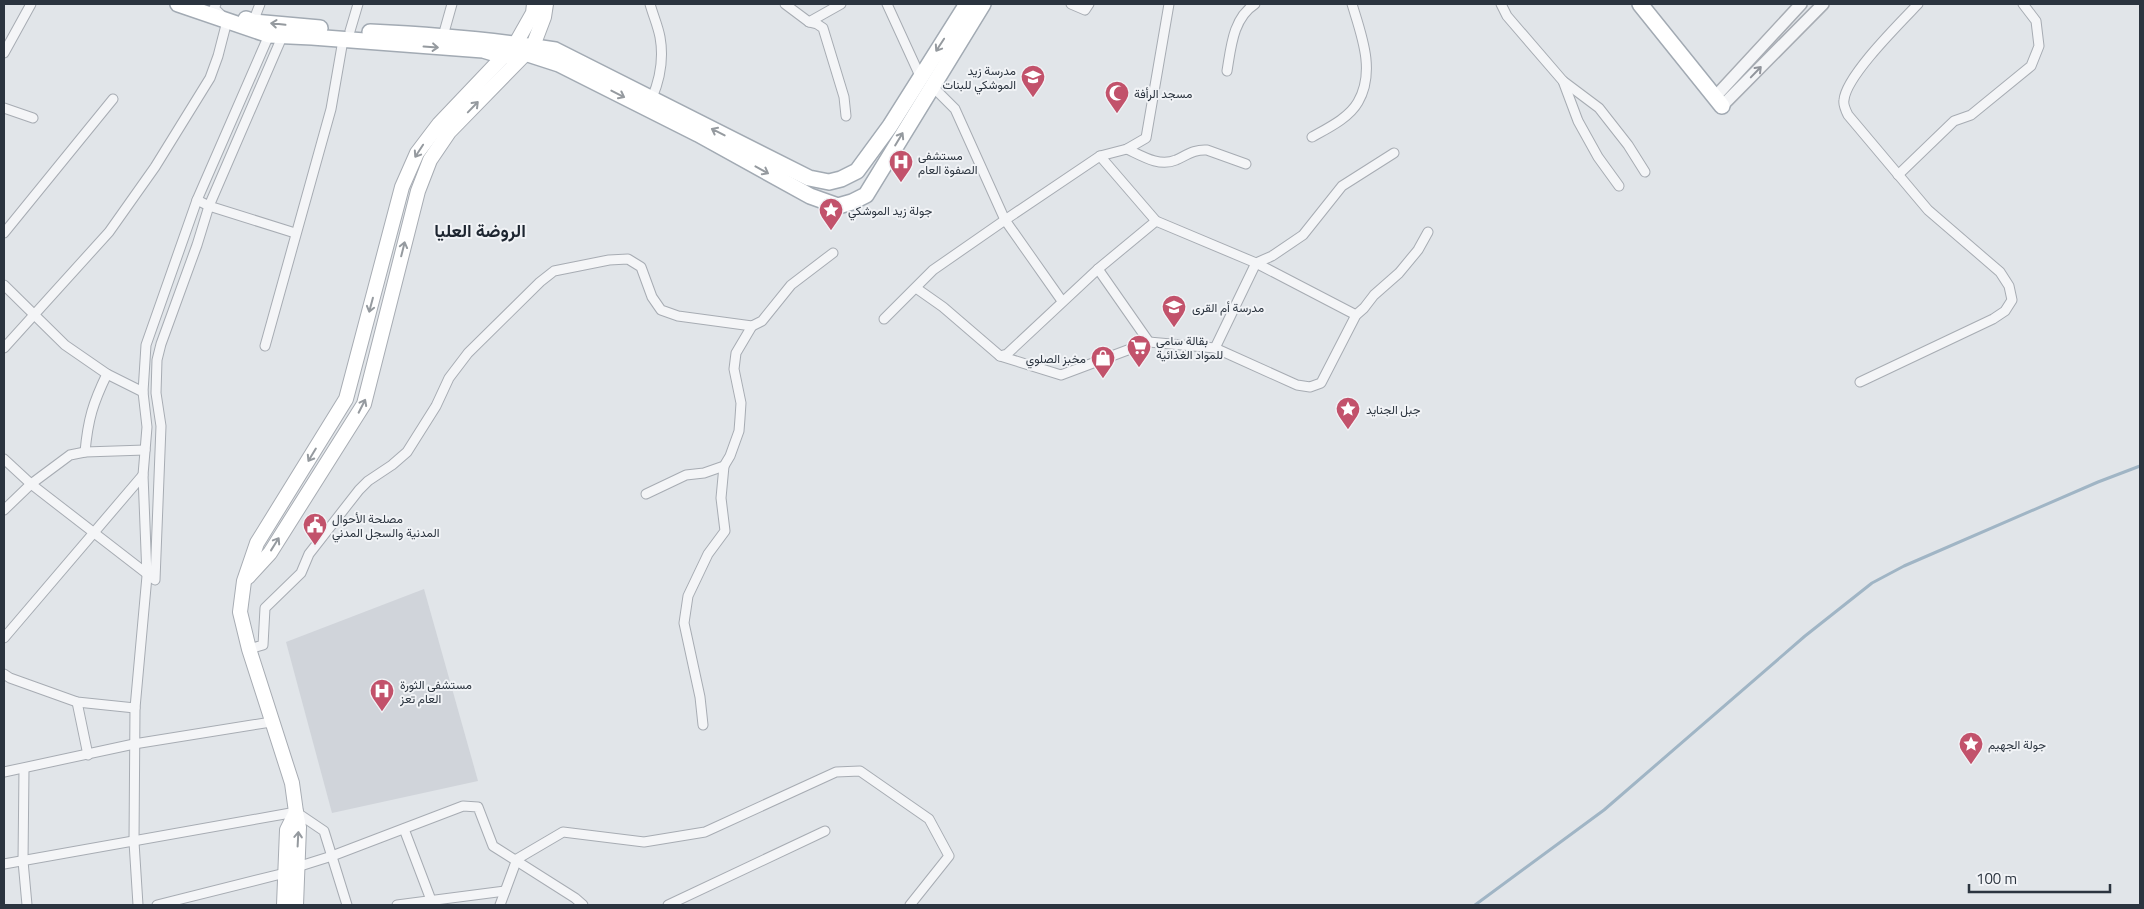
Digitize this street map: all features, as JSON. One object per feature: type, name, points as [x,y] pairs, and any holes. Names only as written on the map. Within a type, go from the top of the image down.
[{"type":"main road","points":[[178,4],[276,36],[443,36],[555,50],[809,178],[829,182],[857,171],[983,4]]},
{"type":"main road","points":[[197,4],[215,6],[253,22],[347,36],[483,50],[504,56]]},
{"type":"main road","points":[[524,47],[534,4]]},
{"type":"main road","points":[[244,581],[270,553],[364,404],[418,191],[430,160],[449,132],[524,47],[544,17],[546,4]]},
{"type":"main road","points":[[524,47],[698,134],[810,196],[838,206],[866,195],[967,4]]},
{"type":"main road","points":[[1640,4],[1718,102]]},
{"type":"main road","points":[[284,905],[299,827],[292,783],[249,650],[240,612],[244,581],[257,543],[346,399],[402,187],[417,153],[439,124],[504,56],[524,47]]},
{"type":"main road","points":[[291,870],[296,905]]},
{"type":"street","points":[[4,53],[31,4]]},
{"type":"street","points":[[253,22],[260,4]]},
{"type":"street","points":[[265,346],[331,108],[347,36],[358,4]]},
{"type":"street","points":[[443,36],[452,4]]},
{"type":"street","points":[[650,4],[660,37],[661,58],[660,79],[652,98]]},
{"type":"street","points":[[785,4],[809,22],[823,28],[844,97],[846,116]]},
{"type":"street","points":[[809,22],[841,4]]},
{"type":"street","points":[[887,4],[926,81],[955,109],[1005,220],[1062,301]]},
{"type":"street","points":[[1071,4],[1085,10],[1090,4]]},
{"type":"street","points":[[884,318],[933,270],[1005,220],[1100,156],[1127,149],[1146,138],[1169,4]]},
{"type":"street","points":[[1227,70],[1233,38],[1239,22],[1249,8],[1255,4]]},
{"type":"street","points":[[1312,137],[1338,122],[1358,102],[1365,78],[1366,50],[1352,4]]},
{"type":"street","points":[[1501,4],[1508,16],[1563,81],[1599,108],[1645,172]]},
{"type":"street","points":[[1718,102],[1801,4]]},
{"type":"street","points":[[1718,102],[1823,4]]},
{"type":"street","points":[[1860,382],[1993,319],[2005,311],[2012,300],[2009,286],[2000,272],[1928,210],[1848,115],[1844,101],[1848,85],[1918,4]]},
{"type":"street","points":[[1898,174],[1954,121],[1971,115],[2031,66],[2039,46],[2036,21],[2023,4]]},
{"type":"street","points":[[4,348],[109,232],[155,167],[210,78],[228,21],[215,6]]},
{"type":"street","points":[[138,905],[134,842],[134,708],[148,576],[144,475],[147,427],[143,392],[146,345],[197,200],[276,36]]},
{"type":"street","points":[[4,459],[31,484],[92,533],[155,580],[161,426],[156,393],[156,360],[209,206],[276,36]]},
{"type":"street","points":[[1563,81],[1578,121],[1598,156],[1619,186]]},
{"type":"street","points":[[4,233],[113,99]]},
{"type":"street","points":[[4,108],[33,118]]},
{"type":"street","points":[[1127,149],[1152,162],[1174,161],[1200,150],[1207,150],[1246,164]]},
{"type":"street","points":[[1215,348],[1256,264],[1272,256],[1303,235],[1342,186],[1394,153]]},
{"type":"street","points":[[1100,156],[1156,221],[1256,264],[1356,315]]},
{"type":"street","points":[[197,200],[209,206],[295,233]]},
{"type":"street","points":[[1000,356],[1007,354],[1062,301],[1156,221]]},
{"type":"street","points":[[916,288],[943,307],[1000,356],[1061,375],[1149,342],[1215,348],[1297,385],[1310,387],[1321,383],[1356,315],[1374,295],[1400,273],[1418,250],[1428,232]]},
{"type":"street","points":[[703,725],[700,697],[684,623],[688,596],[708,554],[725,532],[721,498],[724,466],[738,431],[741,403],[734,369],[736,353],[752,326],[762,321],[791,285],[833,253]]},
{"type":"street","points":[[249,650],[263,645],[265,608],[301,573],[310,554],[359,490],[407,452],[436,406],[449,378],[468,353],[540,282],[554,272],[608,260],[628,260],[641,267],[652,297],[661,310],[678,316],[752,326]]},
{"type":"street","points":[[1098,270],[1149,342]]},
{"type":"street","points":[[4,285],[65,345],[107,374],[143,392]]},
{"type":"street","points":[[85,452],[88,420],[94,400],[107,374]]},
{"type":"street","points":[[4,510],[31,484],[70,455],[85,452],[145,450]]},
{"type":"street","points":[[646,494],[686,475],[704,473],[724,466]]},
{"type":"street","points":[[4,638],[92,533],[144,475]]},
{"type":"street","points":[[4,674],[10,678],[77,702],[134,708]]},
{"type":"street","points":[[77,702],[88,755]]},
{"type":"street","points":[[4,772],[134,744],[271,722]]},
{"type":"street","points":[[24,769],[24,861],[27,905]]},
{"type":"street","points":[[500,905],[517,859],[563,832],[644,842],[705,832],[836,772],[860,771],[930,819],[949,856],[910,905]]},
{"type":"street","points":[[157,905],[291,870],[463,806],[478,807],[493,846],[517,859],[576,898],[583,905]]},
{"type":"street","points":[[4,864],[296,812],[324,831],[347,905]]},
{"type":"street","points":[[404,828],[430,903]]},
{"type":"street","points":[[668,905],[825,831]]},
{"type":"street","points":[[397,905],[430,903],[505,891]]},
{"type":"shaded area","name":"مستشفى الثورة العام تعز","points":[[424,589],[478,781],[332,813],[286,642]]},
{"type":"waterway","points":[[1475,905],[1604,810],[1805,636],[1872,583],[1904,566],[2098,482],[2140,466]]},
{"type":"place","name":"مدرسة زيد الموشكي للبنات","points":[[1033,98]]},
{"type":"place","name":"مسجد الرأفة","points":[[1117,114]]},
{"type":"place","name":"مستشفى الصفوة العام","points":[[901,183]]},
{"type":"place","name":"جولة زيد الموشكي","points":[[831,231]]},
{"type":"place","name":"مدرسة أم القرى","points":[[1174,328]]},
{"type":"place","name":"بقالة سامي للمواد الغذائية","points":[[1139,368]]},
{"type":"place","name":"مخبز الصلوي","points":[[1103,379]]},
{"type":"place","name":"جبل الجنايد","points":[[1348,430]]},
{"type":"place","name":"مصلحة الأحوال المدنية والسجل المدني","points":[[315,546]]},
{"type":"place","name":"مستشفى الثورة العام تعز","points":[[382,712]]},
{"type":"place","name":"جولة الجهيم","points":[[1971,765]]},
{"type":"district","name":"الروضة العليا","points":[[480,230]]}]
